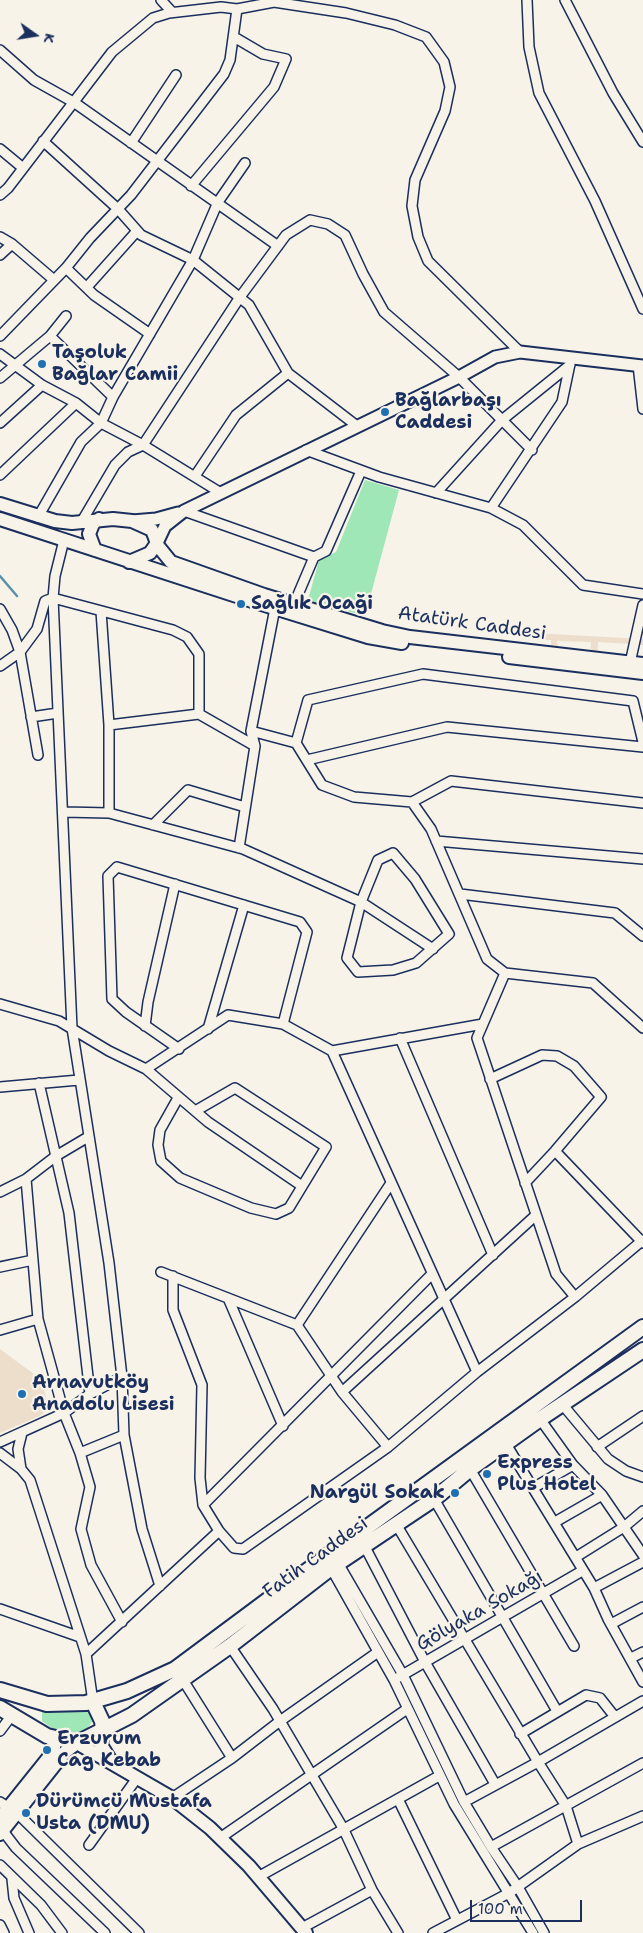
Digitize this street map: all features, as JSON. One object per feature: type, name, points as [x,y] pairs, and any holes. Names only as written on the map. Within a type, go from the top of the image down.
[{"type":"main road","name":"Atatürk Caddesi","points":[[0,504],[55,521],[99,519],[132,521],[152,530],[157,543],[171,562],[294,604],[372,628],[410,637],[637,664]]},
{"type":"main road","name":"Atatürk Caddesi","points":[[0,519],[129,562],[387,641],[643,674]]},
{"type":"main road","points":[[95,550],[89,534],[93,524],[99,519]]},
{"type":"main road","points":[[129,562],[150,553],[157,543]]},
{"type":"main road","name":"Fatih Caddesi","points":[[0,1690],[34,1701],[62,1704],[93,1702],[127,1691],[175,1669],[643,1327]]},
{"type":"main road","name":"Fatih Caddesi","points":[[77,1743],[132,1715],[183,1680],[334,1566],[434,1499],[470,1469],[540,1419],[643,1350]]},
{"type":"main road","points":[[34,1701],[32,1713],[34,1722],[47,1736],[77,1743],[172,1798],[220,1838],[258,1877],[304,1931]]},
{"type":"main road","points":[[93,1702],[102,1721],[101,1745],[114,1765]]},
{"type":"main road","points":[[0,1818],[53,1752],[55,1742],[6,1712]]},
{"type":"main road","points":[[1,1833],[9,1807],[65,1752],[77,1743]]},
{"type":"street","points":[[161,0],[172,12]]},
{"type":"street","points":[[212,0],[221,7]]},
{"type":"street","points":[[527,0],[529,47],[539,93],[595,201],[643,309]]},
{"type":"street","points":[[565,0],[613,93],[643,142]]},
{"type":"street","points":[[0,195],[8,188],[43,141],[75,103],[112,52],[153,18],[172,12],[221,7],[237,9],[273,1],[346,13],[395,25],[426,37],[444,62],[450,88],[445,111],[415,180],[412,206],[418,237],[428,261],[520,352]]},
{"type":"street","points":[[0,336],[66,268],[90,238],[118,209],[224,74],[230,60],[237,9]]},
{"type":"street","points":[[192,186],[274,87],[286,59],[263,54],[234,37]]},
{"type":"street","points":[[0,50],[34,80],[75,103],[278,246]]},
{"type":"street","points":[[131,143],[176,75]]},
{"type":"street","points":[[43,141],[118,209],[141,235],[193,260],[250,305],[288,373],[357,426]]},
{"type":"street","points":[[0,150],[23,168]]},
{"type":"street","points":[[38,517],[81,442],[101,422],[193,260],[218,202],[244,163]]},
{"type":"street","points":[[82,521],[114,465],[128,452],[143,445],[240,297],[286,234],[310,220],[328,224],[345,235],[363,274],[384,312],[459,377],[532,450]]},
{"type":"street","points":[[87,287],[137,231]]},
{"type":"street","points":[[0,237],[12,244],[54,280]]},
{"type":"street","points":[[0,255],[12,244]]},
{"type":"street","points":[[66,268],[87,287],[150,334]]},
{"type":"street","points":[[0,378],[50,336],[66,316]]},
{"type":"street","points":[[50,336],[114,397]]},
{"type":"street","points":[[132,521],[156,519],[184,511],[459,377],[495,357],[520,352],[570,361],[640,365],[643,408]]},
{"type":"street","points":[[0,354],[42,385],[76,403],[101,422],[196,476],[221,493]]},
{"type":"street","points":[[436,493],[502,420],[570,361]]},
{"type":"street","points":[[491,508],[532,450],[562,402],[570,361]]},
{"type":"street","points":[[196,476],[236,415],[288,373]]},
{"type":"street","points":[[0,424],[42,385]]},
{"type":"street","points":[[0,475],[76,403]]},
{"type":"street","points":[[306,450],[361,471],[491,508],[522,525],[583,585],[643,594]]},
{"type":"street","points":[[294,604],[314,557],[326,551],[361,471]]},
{"type":"street","points":[[184,511],[314,557]]},
{"type":"street","points":[[157,543],[165,526],[184,511]]},
{"type":"street","points":[[64,540],[55,576],[53,598],[64,812],[72,1028],[109,1263],[122,1377],[124,1435],[142,1529],[160,1586]]},
{"type":"street","points":[[0,666],[20,652],[37,629],[45,601],[53,598],[173,630],[186,637],[199,654],[199,714]]},
{"type":"street","points":[[637,664],[643,605]]},
{"type":"street","points":[[239,848],[255,746],[251,731],[275,608]]},
{"type":"street","points":[[0,609],[12,630],[20,652],[38,756]]},
{"type":"street","points":[[101,611],[109,725],[110,813]]},
{"type":"street","points":[[296,743],[308,700],[423,674],[633,701],[643,742]]},
{"type":"street","points":[[31,717],[58,713]]},
{"type":"street","points":[[109,725],[199,714],[255,746]]},
{"type":"street","points":[[307,760],[447,727],[643,747]]},
{"type":"street","points":[[251,731],[296,743],[322,785],[354,797],[412,802],[451,781],[643,803]]},
{"type":"street","points":[[153,825],[188,790],[245,806]]},
{"type":"street","points":[[412,802],[436,841],[487,960],[506,973],[593,983],[643,1028]]},
{"type":"street","points":[[64,812],[110,813],[239,848],[361,902],[433,949]]},
{"type":"street","points":[[436,841],[643,859]]},
{"type":"street","points":[[393,853],[415,879],[449,934],[433,949],[416,963],[393,970],[358,972],[347,958],[361,902],[378,860],[393,853]]},
{"type":"street","points":[[179,1049],[145,1026],[112,999],[108,876],[117,867],[300,922],[307,932],[283,1024]]},
{"type":"street","points":[[145,1026],[148,1002],[175,884]]},
{"type":"street","points":[[460,894],[615,913],[643,936]]},
{"type":"street","points":[[208,1029],[244,905]]},
{"type":"street","points":[[506,973],[477,1038],[556,1274],[575,1297]]},
{"type":"street","points":[[0,1004],[59,1021],[89,1040],[146,1070],[178,1098],[197,1110],[208,1122],[302,1186]]},
{"type":"street","points":[[146,1070],[228,1015],[283,1024],[332,1051],[477,1372]]},
{"type":"street","points":[[332,1051],[483,1024]]},
{"type":"street","points":[[400,1038],[493,1256]]},
{"type":"street","points":[[490,1079],[542,1055],[557,1056],[574,1066],[601,1097],[525,1183]]},
{"type":"street","points":[[0,1087],[79,1080]]},
{"type":"street","points":[[39,1084],[69,1213],[90,1394]]},
{"type":"street","points":[[178,1098],[160,1130],[158,1145],[161,1161],[180,1178],[251,1208],[276,1214],[289,1208],[326,1147],[235,1088],[197,1110]]},
{"type":"street","points":[[0,1192],[26,1179],[56,1156],[88,1137]]},
{"type":"street","points":[[173,1276],[173,1310],[202,1386],[200,1478],[203,1505],[219,1531],[234,1548],[248,1547],[388,1447],[477,1372],[575,1297],[642,1241],[555,1151]]},
{"type":"street","points":[[26,1179],[38,1319],[64,1413],[80,1454],[90,1487],[81,1529],[91,1565],[122,1622]]},
{"type":"street","points":[[297,1325],[391,1183]]},
{"type":"street","points":[[342,1392],[536,1215]]},
{"type":"street","points":[[0,1267],[33,1260]]},
{"type":"street","points":[[161,1272],[297,1325],[342,1392],[388,1447]]},
{"type":"street","points":[[203,1505],[432,1274]]},
{"type":"street","points":[[228,1298],[283,1426]]},
{"type":"street","points":[[0,1330],[38,1319]]},
{"type":"street","points":[[0,1442],[64,1413],[90,1394],[122,1377]]},
{"type":"street","points":[[562,1404],[597,1447],[620,1468],[643,1477]]},
{"type":"street","points":[[597,1447],[643,1416]]},
{"type":"street","points":[[540,1419],[574,1465],[602,1496],[643,1555]]},
{"type":"street","points":[[22,1433],[18,1449],[22,1469]]},
{"type":"street","points":[[80,1454],[124,1435]]},
{"type":"street","points":[[506,1444],[594,1588],[611,1624],[643,1682]]},
{"type":"street","points":[[0,1453],[22,1469],[30,1480],[86,1654],[93,1702]]},
{"type":"street","points":[[533,1488],[574,1465]]},
{"type":"street","points":[[470,1469],[574,1646]]},
{"type":"street","points":[[555,1522],[602,1496]]},
{"type":"street","points":[[434,1499],[557,1712]]},
{"type":"street","points":[[576,1558],[624,1527],[643,1511]]},
{"type":"street","points":[[396,1524],[520,1734],[566,1806],[578,1844]]},
{"type":"street","points":[[86,1654],[219,1531]]},
{"type":"street","points":[[364,1545],[424,1662],[495,1784]]},
{"type":"street","points":[[594,1588],[643,1562]]},
{"type":"street","points":[[334,1566],[394,1680],[439,1776],[474,1840],[533,1933]]},
{"type":"street","points":[[334,1566],[404,1675],[464,1802],[518,1887],[544,1933]]},
{"type":"street","name":"Gölyaka Sokağı","points":[[394,1680],[582,1571]]},
{"type":"street","points":[[611,1624],[643,1608]]},
{"type":"street","points":[[0,1609],[80,1637]]},
{"type":"street","points":[[230,1646],[280,1721],[343,1828],[372,1890],[398,1933]]},
{"type":"street","points":[[172,1798],[232,1758],[280,1721],[378,1652]]},
{"type":"street","points":[[630,1658],[643,1652]]},
{"type":"street","points":[[183,1680],[232,1758]]},
{"type":"street","points":[[520,1734],[582,1696],[592,1695],[603,1701],[615,1717]]},
{"type":"street","points":[[464,1802],[538,1762],[643,1701]]},
{"type":"street","points":[[220,1838],[407,1709]]},
{"type":"street","points":[[0,1731],[6,1712]]},
{"type":"street","points":[[491,1847],[643,1763]]},
{"type":"street","points":[[258,1877],[439,1776]]},
{"type":"street","points":[[89,1845],[137,1778]]},
{"type":"street","points":[[398,1798],[457,1920]]},
{"type":"street","points":[[9,1807],[138,1932]]},
{"type":"street","points":[[433,1933],[509,1893],[578,1844],[643,1816]]},
{"type":"street","points":[[1,1833],[105,1933]]},
{"type":"street","points":[[0,1865],[12,1879],[41,1905],[63,1933]]},
{"type":"street","points":[[12,1879],[14,1898],[29,1933]]},
{"type":"street","points":[[304,1931],[372,1890]]},
{"type":"street","points":[[0,1925],[4,1933]]},
{"type":"shaded area","points":[[533,633],[643,639],[643,645],[637,645],[638,657],[636,657],[636,663],[643,664],[643,670],[531,663],[531,658],[550,659],[551,653],[547,653],[547,647],[551,647],[551,640],[533,639]],"holes":[[[557,641],[591,642],[590,661],[557,659],[559,651]],[[598,642],[630,644],[629,663],[597,661]]]},
{"type":"shaded area","name":"Arnavutköy Anadolu Lisesi","points":[[0,1349],[42,1380],[48,1407],[42,1415],[0,1433]]},
{"type":"green space","points":[[365,480],[399,490],[365,616],[308,600],[319,560],[336,552]]},
{"type":"green space","points":[[55,1708],[83,1709],[91,1713],[93,1720],[88,1728],[78,1733],[53,1729],[42,1721],[42,1711]]},
{"type":"waterway","points":[[0,576],[17,596]]},
{"type":"place","name":"Taşoluk Bağlar Camii","points":[[42,364]]},
{"type":"place","name":"Bağlarbaşı Caddesi","points":[[385,412]]},
{"type":"place","name":"Sağlık Ocaği","points":[[241,604]]},
{"type":"place","name":"Arnavutköy Anadolu Lisesi","points":[[22,1394]]},
{"type":"place","name":"Express Plus Hotel","points":[[487,1474]]},
{"type":"place","name":"Nargül Sokak","points":[[455,1493]]},
{"type":"place","name":"Erzurum Cag Kebab","points":[[47,1750]]},
{"type":"place","name":"Dürümcü Mustafa Usta (DMU)","points":[[26,1813]]}]
